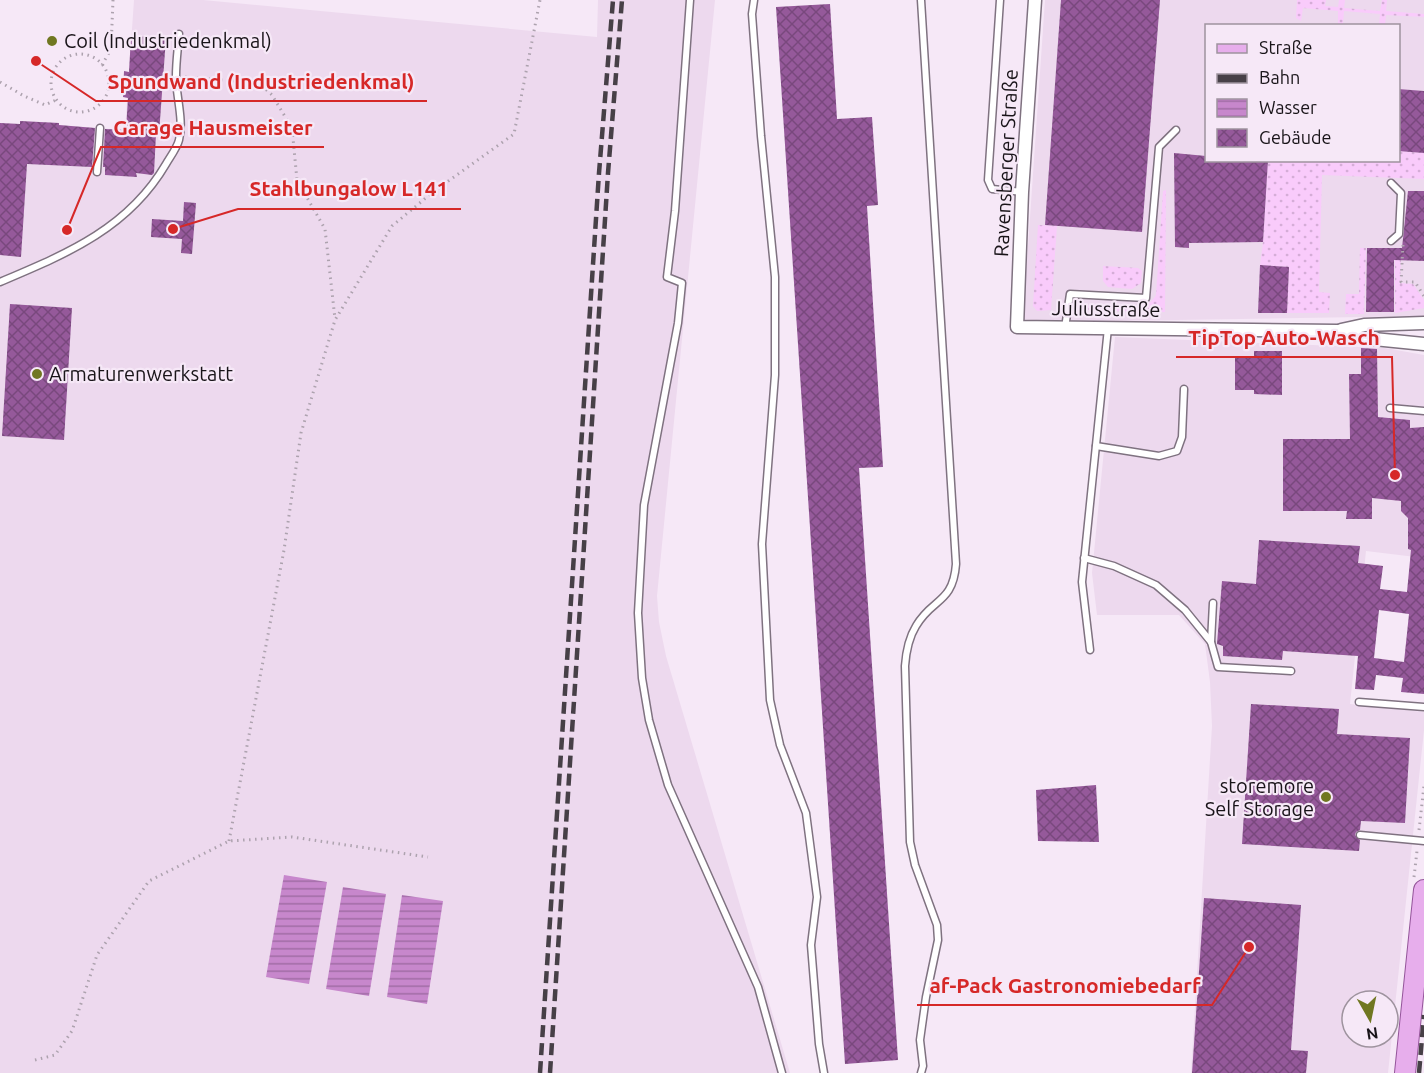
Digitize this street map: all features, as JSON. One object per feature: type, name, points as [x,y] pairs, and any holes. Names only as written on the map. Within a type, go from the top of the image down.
[{"type":"main road","points":[[1405,1073],[1424,890]]},
{"type":"street","name":"Ravensberger Straße","points":[[1017,327],[1022,192],[1035,0]]},
{"type":"street","name":"Juliusstraße","points":[[1017,327],[1337,331],[1364,325],[1424,323]]},
{"type":"street","name":"Juliusstraße","points":[[1337,331],[1364,338],[1424,344]]},
{"type":"lane","points":[[690,0],[675,211],[667,277],[682,283],[678,322],[644,505],[638,613],[640,659],[649,720],[668,785],[758,987],[782,1073]]},
{"type":"lane","points":[[754,0],[752,14],[761,136],[775,277],[775,375],[762,544],[770,700],[780,745],[806,813],[817,897],[811,945],[819,1044],[824,1073]]},
{"type":"lane","points":[[921,0],[956,564],[954,582],[946,594],[916,624],[906,648],[910,842],[915,865],[934,913],[938,940],[920,1040],[921,1073]]},
{"type":"lane","points":[[1000,0],[988,180],[992,189],[1022,192]]},
{"type":"lane","points":[[0,282],[51,261],[91,241],[116,222],[156,181],[179,141],[180,109],[176,76],[179,34]]},
{"type":"lane","points":[[97,172],[100,128]]},
{"type":"lane","points":[[1065,328],[1070,294],[1146,298],[1159,147],[1176,130]]},
{"type":"lane","points":[[1391,183],[1401,193],[1399,234],[1391,241]]},
{"type":"lane","points":[[1090,650],[1082,582],[1107,328]]},
{"type":"lane","points":[[1096,446],[1159,456],[1177,451],[1182,437],[1184,389]]},
{"type":"lane","points":[[1390,408],[1424,411]]},
{"type":"lane","points":[[1399,417],[1400,409]]},
{"type":"lane","points":[[1084,558],[1114,566],[1156,585],[1185,610],[1211,642]]},
{"type":"lane","points":[[1213,603],[1211,642],[1218,667],[1291,671]]},
{"type":"lane","points":[[1359,702],[1424,707]]},
{"type":"lane","points":[[1360,835],[1424,840]]},
{"type":"path","points":[[102,64],[111,49],[113,0]]},
{"type":"path","points":[[229,841],[284,550],[301,433],[335,320],[392,226],[433,192],[514,134],[540,0]]},
{"type":"path","points":[[85,54],[102,64],[108,81],[107,90],[104,99],[97,105],[80,111],[63,106],[56,100],[51,81],[58,63],[66,57],[85,54]]},
{"type":"path","points":[[176,76],[259,82],[272,95],[292,128],[297,180],[325,229],[335,320]]},
{"type":"path","points":[[0,82],[45,105],[56,100]]},
{"type":"path","points":[[1405,242],[1403,242],[1401,282],[1415,282],[1424,296]]},
{"type":"path","points":[[35,1060],[55,1055],[72,1031],[97,955],[149,881],[229,841],[292,837],[428,857]]},
{"type":"shaded area","points":[[134,0],[203,0],[597,37],[598,0],[715,0],[657,596],[659,622],[666,656],[790,1073],[0,1073],[0,123],[20,124],[20,121],[59,123],[59,125],[125,130]]},
{"type":"shaded area","points":[[1045,0],[1424,0],[1424,316],[1048,322],[1023,319]]},
{"type":"shaded area","points":[[1297,0],[1326,0],[1325,6],[1338,7],[1339,0],[1345,0],[1344,8],[1380,11],[1382,0],[1387,0],[1386,11],[1424,14],[1424,17],[1386,15],[1385,24],[1379,24],[1380,14],[1344,11],[1343,24],[1338,24],[1338,11],[1303,8],[1301,21],[1296,18]]},
{"type":"shaded area","points":[[1400,151],[1424,153],[1424,179],[1322,175],[1319,292],[1330,293],[1329,313],[1287,313],[1289,267],[1260,265],[1268,162],[1400,162]]},
{"type":"shaded area","points":[[1166,190],[1165,312],[1083,310],[1084,307],[1090,305],[1117,309],[1135,308],[1151,302],[1156,295],[1163,191]]},
{"type":"shaded area","points":[[1038,225],[1057,226],[1051,310],[1037,311],[1033,306]]},
{"type":"shaded area","points":[[1360,248],[1366,248],[1364,314],[1345,314],[1346,294],[1359,294]]},
{"type":"shaded area","points":[[1395,255],[1401,256],[1400,283],[1413,284],[1424,300],[1424,308],[1395,313]]},
{"type":"shaded area","points":[[1103,266],[1138,268],[1142,271],[1141,283],[1132,289],[1108,287],[1103,281]]},
{"type":"shaded area","points":[[1115,337],[1385,348],[1424,355],[1424,558],[1366,551],[1350,704],[1424,712],[1397,989],[1340,989],[1340,1049],[1391,1049],[1388,1073],[1191,1073],[1212,726],[1205,644],[1179,615],[1097,615],[1092,573]]},
{"type":"water","points":[[284,875],[327,882],[309,984],[266,977]]},
{"type":"water","points":[[343,887],[386,894],[369,996],[326,989]]},
{"type":"water","points":[[402,895],[443,901],[427,1004],[387,997]]},
{"type":"building","points":[[1061,0],[1160,0],[1142,232],[1045,225]]},
{"type":"building","points":[[830,4],[837,119],[872,117],[878,205],[867,206],[883,467],[859,468],[898,1060],[845,1064],[776,7]]},
{"type":"building","points":[[131,36],[166,38],[154,173],[152,175],[136,173],[137,177],[105,175],[105,167],[103,167],[105,129],[126,130],[128,98],[123,97],[124,71],[129,72]]},
{"type":"building","points":[[1400,89],[1424,91],[1424,153],[1400,151]]},
{"type":"building","points":[[20,121],[95,128],[92,167],[27,164],[21,257],[0,255],[0,123],[20,124]]},
{"type":"building","points":[[1174,153],[1205,156],[1205,162],[1268,162],[1263,242],[1189,243],[1189,248],[1175,247]]},
{"type":"building","points":[[1408,191],[1424,191],[1424,261],[1394,260],[1394,312],[1366,312],[1367,248],[1402,248]]},
{"type":"building","points":[[184,202],[196,203],[192,254],[181,253],[182,239],[151,237],[152,219],[183,221]]},
{"type":"building","points":[[1260,265],[1289,267],[1287,313],[1258,313]]},
{"type":"building","name":"Armaturenwerkstatt","points":[[10,304],[72,308],[64,440],[2,436]]},
{"type":"building","points":[[1361,348],[1377,349],[1378,417],[1410,420],[1410,428],[1424,427],[1424,694],[1401,692],[1403,678],[1376,675],[1374,690],[1355,689],[1358,656],[1283,651],[1282,660],[1223,656],[1223,646],[1217,644],[1222,581],[1256,584],[1259,540],[1360,546],[1358,563],[1383,566],[1380,589],[1407,592],[1411,550],[1408,549],[1408,518],[1401,511],[1401,501],[1372,498],[1372,519],[1346,519],[1347,511],[1283,511],[1283,439],[1350,439],[1349,374],[1361,374]],"holes":[[[1379,610],[1409,614],[1404,662],[1374,658]]]},
{"type":"building","points":[[1254,351],[1282,351],[1282,395],[1254,394],[1254,390],[1235,390],[1235,356],[1254,356]]},
{"type":"building","name":"storemore Self Storage","points":[[1251,704],[1339,709],[1337,734],[1410,738],[1405,823],[1361,821],[1360,830],[1355,835],[1360,840],[1359,851],[1242,844]]},
{"type":"building","points":[[1096,785],[1099,842],[1038,841],[1036,790]]},
{"type":"building","points":[[1204,898],[1301,905],[1291,1050],[1308,1051],[1306,1073],[1192,1073]]},
{"type":"railway","points":[[540,1073],[599,173],[613,0]]},
{"type":"railway","points":[[550,1073],[608,173],[622,0]]},
{"type":"railway","points":[[1419,1073],[1424,1015]]},
{"type":"place","name":"Coil (Industriedenkmal)","points":[[52,41]]},
{"type":"place","name":"Spundwand (Industriedenkmal)","points":[[36,61]]},
{"type":"place","name":"Stahlbungalow L141","points":[[173,229]]},
{"type":"place","name":"Garage Hausmeister","points":[[67,230]]},
{"type":"place","name":"Armaturenwerkstatt","points":[[37,374]]},
{"type":"place","name":"TipTop Auto-Wasch","points":[[1395,475]]},
{"type":"place","name":"storemore Self Storage","points":[[1326,797]]},
{"type":"place","name":"af-Pack Gastronomiebedarf","points":[[1249,947]]}]
